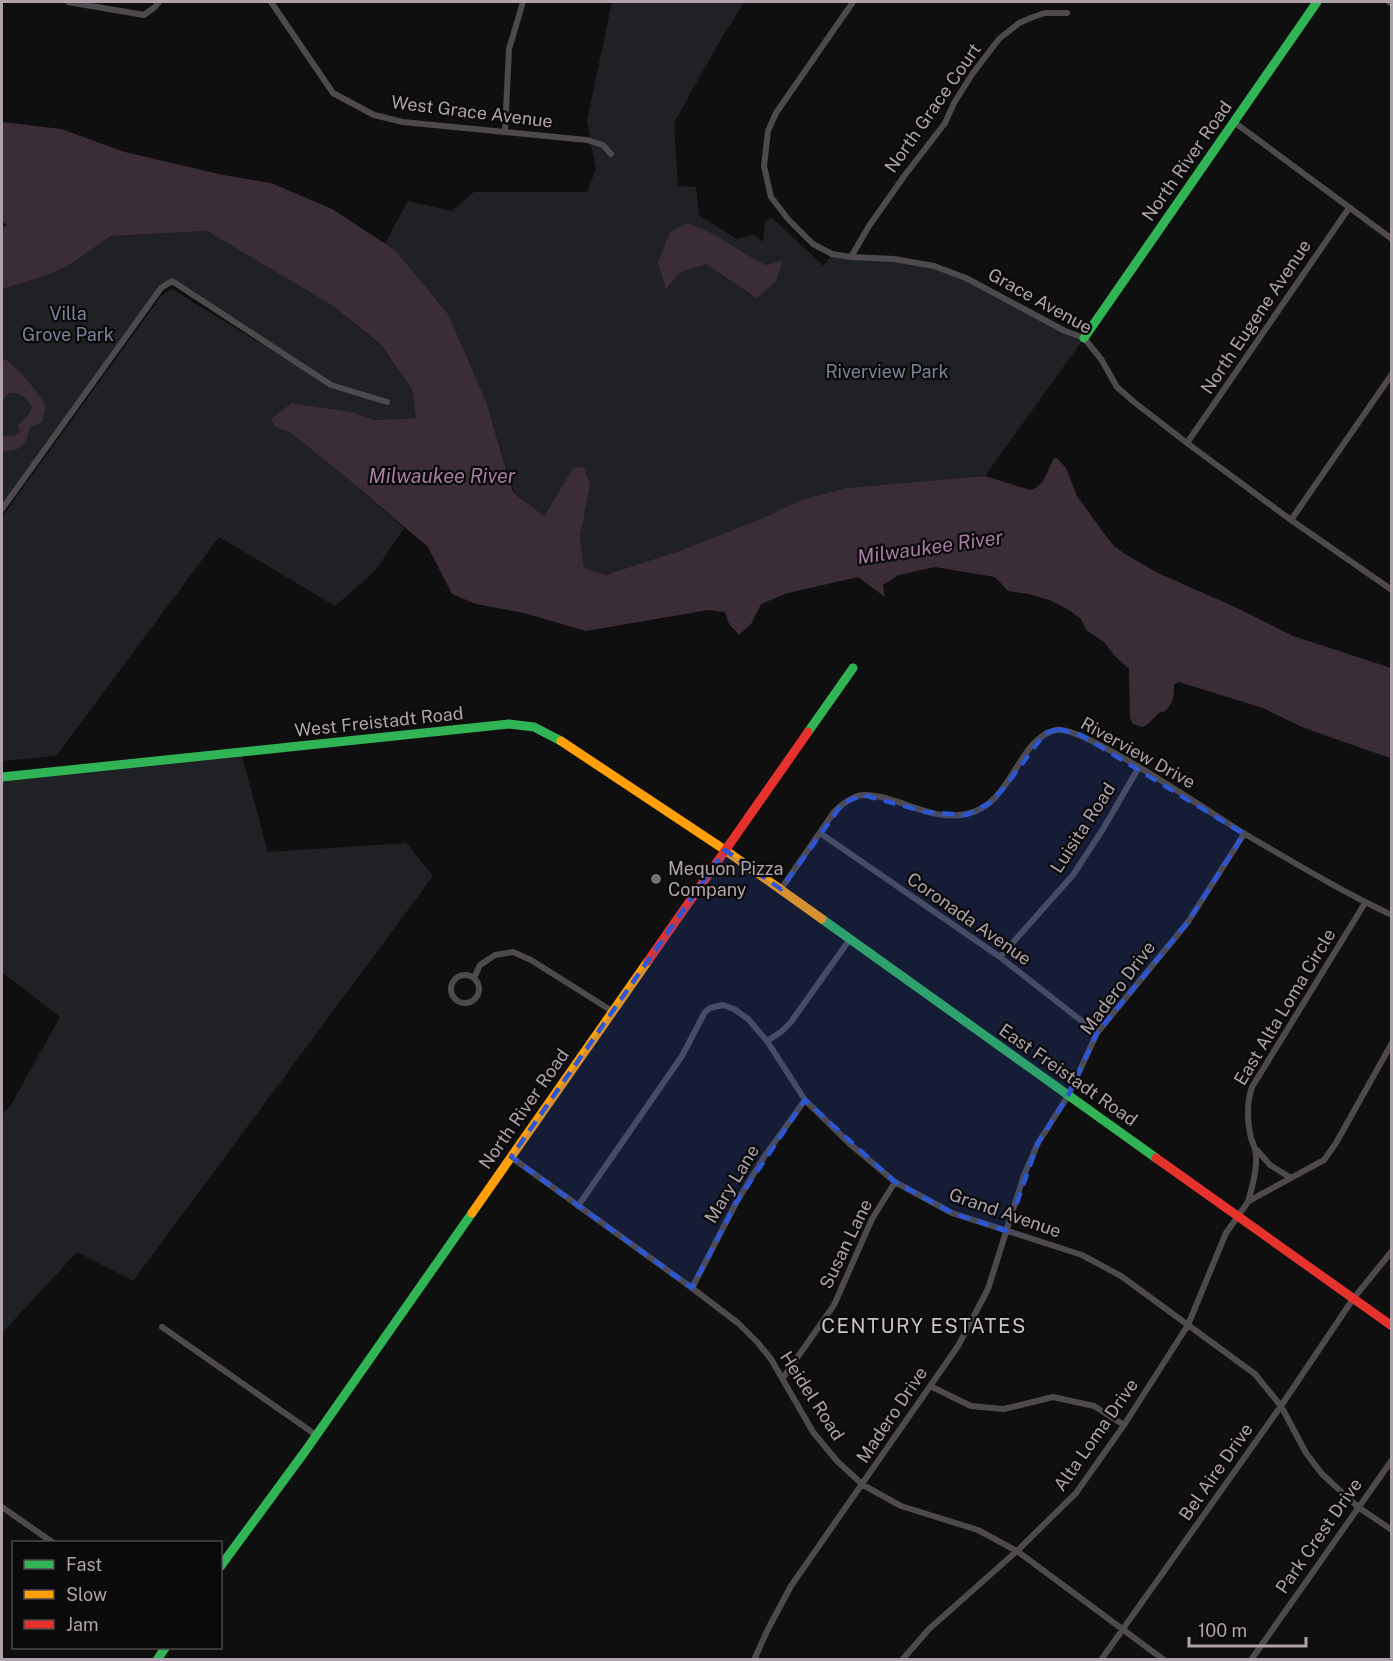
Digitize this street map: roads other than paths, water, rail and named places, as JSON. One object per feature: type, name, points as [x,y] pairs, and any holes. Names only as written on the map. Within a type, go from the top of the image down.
[{"type":"street","points":[[68,2],[144,15],[159,2]]},
{"type":"street","name":"West Grace Avenue","points":[[271,2],[333,93],[374,115],[403,122],[590,141],[603,145],[611,154]]},
{"type":"street","points":[[505,132],[509,49],[523,2]]},
{"type":"street","name":"Grace Avenue","points":[[853,2],[776,113],[768,131],[764,166],[771,197],[788,219],[813,244],[832,254],[851,258],[894,259],[934,266],[966,278],[1065,332],[1084,338],[1101,359],[1117,387],[1187,443],[1392,590]]},
{"type":"street","name":"North River Road","points":[[1084,338],[1317,2]]},
{"type":"street","name":"North Grace Court","points":[[851,258],[869,226],[945,123],[966,83],[999,39],[1019,23],[1033,17],[1045,13],[1067,13]]},
{"type":"street","points":[[1234,122],[1392,239]]},
{"type":"street","name":"North Eugene Avenue","points":[[1187,443],[1349,207]]},
{"type":"street","points":[[2,509],[161,288],[172,281],[331,385],[387,402]]},
{"type":"street","points":[[1291,519],[1392,374]]},
{"type":"street","name":"North River Road","points":[[222,1564],[316,1435],[853,668]]},
{"type":"street","name":"West Freistadt Road","points":[[2,777],[513,725],[534,727],[570,746],[726,850]]},
{"type":"street","name":"Riverview Drive","points":[[781,889],[834,812],[843,803],[863,795],[888,799],[926,812],[944,815],[966,814],[978,810],[988,804],[1004,788],[1035,742],[1045,733],[1058,729],[1070,730],[1081,735],[1139,767],[1244,834],[1365,903],[1392,915]]},
{"type":"street","name":"Luisita Road","points":[[1000,957],[1073,875],[1103,830],[1139,767]]},
{"type":"street","name":"Coronada Avenue","points":[[820,833],[1000,957],[1097,1033]]},
{"type":"street","name":"Madero Drive","points":[[754,1659],[791,1586],[958,1346],[988,1289],[1024,1175],[1038,1143],[1068,1095],[1097,1033],[1188,922],[1244,834]]},
{"type":"street","name":"East Freistadt Road","points":[[726,850],[1392,1326]]},
{"type":"street","name":"East Alta Loma Circle","points":[[1248,1202],[1257,1163],[1248,1117],[1248,1100],[1252,1087],[1365,903]]},
{"type":"street","points":[[767,1041],[791,1022],[850,939]]},
{"type":"street","points":[[474,978],[480,965],[495,955],[513,952],[531,960],[612,1011]]},
{"type":"street","points":[[461,975],[470,975],[474,978],[479,990],[474,999],[462,1002],[455,998],[451,989],[453,981],[461,975]]},
{"type":"street","name":"Grand Avenue","points":[[578,1206],[682,1056],[701,1019],[710,1008],[723,1005],[734,1009],[748,1019],[767,1041],[805,1100],[851,1145],[895,1182],[952,1213],[1082,1255],[1121,1276],[1255,1374],[1281,1406],[1305,1453],[1322,1474],[1358,1507],[1392,1530]]},
{"type":"street","points":[[1248,1202],[1324,1160],[1336,1143],[1392,1043]]},
{"type":"street","name":"Mary Lane","points":[[692,1287],[736,1203],[764,1157],[805,1100]]},
{"type":"street","points":[[1254,1147],[1270,1165],[1291,1178]]},
{"type":"street","name":"Heidel Road","points":[[511,1157],[692,1287],[749,1333],[771,1359],[813,1432],[837,1461],[863,1485],[901,1506],[978,1530],[1017,1551],[1164,1659]]},
{"type":"street","name":"Susan Lane","points":[[783,1378],[834,1305],[873,1219],[895,1182]]},
{"type":"street","name":"Alta Loma Drive","points":[[902,1659],[929,1629],[1017,1551],[1076,1493],[1124,1425],[1188,1325],[1226,1233],[1248,1202]]},
{"type":"street","name":"Bel Aire Drive","points":[[1101,1659],[1281,1406],[1353,1299],[1392,1251]]},
{"type":"street","points":[[162,1327],[316,1435]]},
{"type":"street","points":[[930,1386],[971,1407],[1004,1408],[1053,1397],[1094,1406],[1124,1425]]},
{"type":"street","name":"Park Crest Drive","points":[[1251,1659],[1392,1460]]},
{"type":"street","points":[[2,1507],[51,1541]]},
{"type":"water","name":"Milwaukee River","points":[[2,122],[61,129],[125,152],[223,175],[271,183],[332,209],[395,250],[448,314],[486,401],[513,492],[544,516],[573,468],[584,467],[590,485],[580,538],[584,568],[605,575],[682,550],[763,518],[801,500],[846,488],[985,476],[1030,490],[1039,485],[1054,458],[1057,458],[1066,468],[1077,496],[1114,546],[1125,554],[1158,573],[1293,636],[1391,668],[1391,758],[1302,727],[1263,708],[1179,682],[1174,684],[1172,700],[1165,711],[1142,727],[1133,724],[1130,718],[1129,669],[1104,642],[1086,630],[1081,619],[1069,610],[1052,601],[1008,591],[995,577],[935,567],[899,575],[883,585],[885,597],[858,577],[788,593],[761,604],[751,624],[739,635],[729,624],[725,612],[708,610],[586,631],[524,613],[476,604],[452,594],[428,547],[291,433],[275,427],[271,419],[292,403],[352,412],[374,420],[416,418],[412,389],[380,344],[333,306],[207,231],[111,236],[68,266],[42,277],[2,289],[2,227],[7,225],[2,222]]},
{"type":"water","points":[[686,223],[717,237],[765,265],[783,261],[776,281],[757,298],[706,264],[680,272],[666,289],[658,263],[670,232]]},
{"type":"water","points":[[2,358],[27,379],[46,407],[42,422],[30,427],[27,439],[22,446],[14,450],[2,451],[2,436],[13,436],[20,432],[18,425],[29,414],[32,407],[26,398],[17,394],[9,393],[2,401]]},
{"type":"place","name":"Mequon Pizza Company","points":[[656,879]]},
{"type":"district","name":"CENTURY ESTATES","points":[[924,1326]]},
{"type":"park label","name":"Villa Grove Park","points":[[68,324]]},
{"type":"park label","name":"Riverview Park","points":[[887,372]]}]
